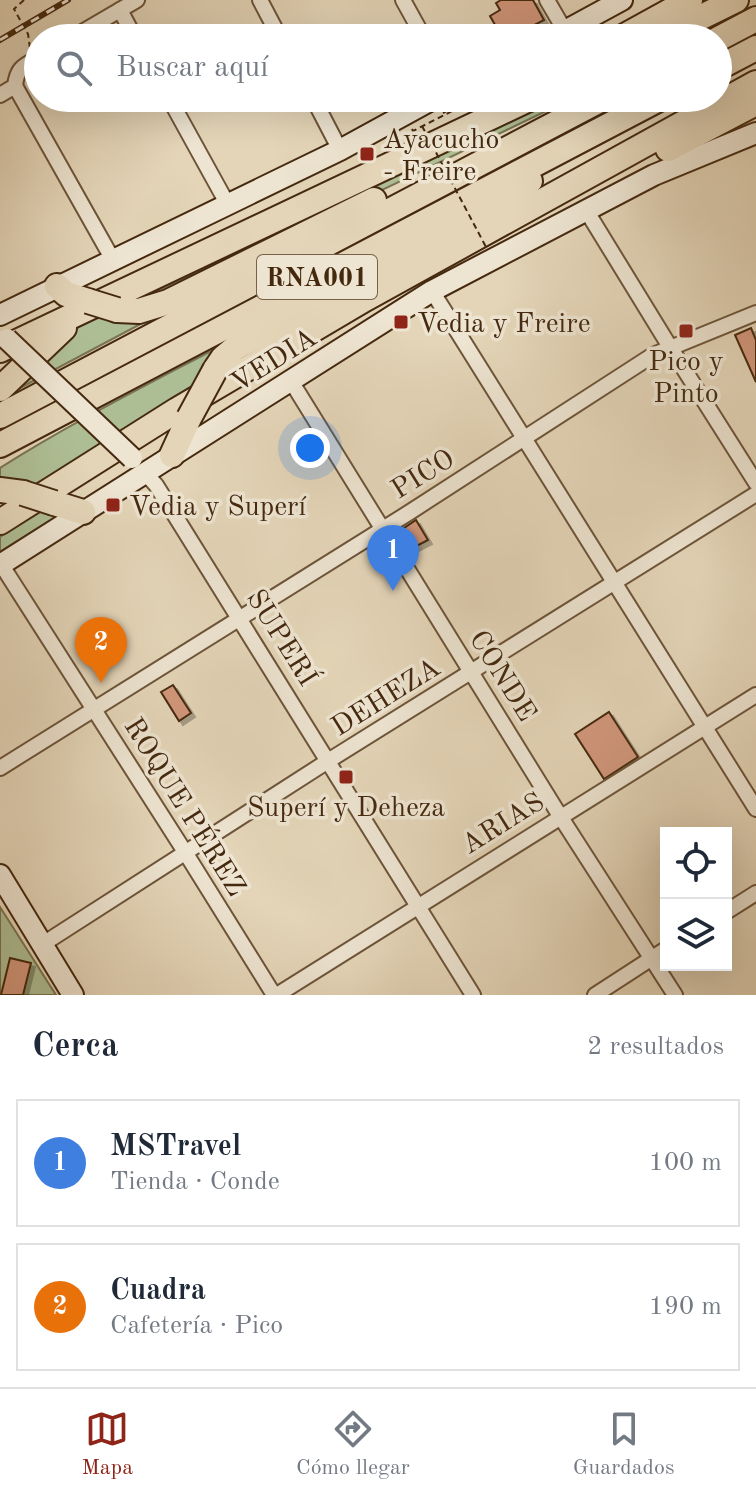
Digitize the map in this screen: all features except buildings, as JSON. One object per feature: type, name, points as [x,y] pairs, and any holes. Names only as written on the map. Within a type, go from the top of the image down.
[{"type":"highway","points":[[646,24],[690,0]]},
{"type":"highway","points":[[687,24],[736,0]]},
{"type":"highway","points":[[732,32],[756,19]]},
{"type":"highway","points":[[732,61],[756,48]]},
{"type":"highway","points":[[732,96],[756,83]]},
{"type":"highway","points":[[505,221],[619,174],[756,103]]},
{"type":"highway","points":[[463,130],[492,112]]},
{"type":"highway","points":[[2,340],[90,304],[501,112]]},
{"type":"highway","name":"RNA001","points":[[0,416],[577,112]]},
{"type":"highway","name":"RNA001","points":[[5,443],[635,112]]},
{"type":"highway","points":[[0,522],[365,299],[703,112]]},
{"type":"highway","points":[[172,455],[215,370],[235,348],[494,205],[622,119]]},
{"type":"highway","points":[[57,286],[66,294],[90,304],[117,310],[139,311],[168,302],[432,171],[532,136]]},
{"type":"highway","points":[[0,389],[90,304]]},
{"type":"highway","points":[[12,491],[83,512]]},
{"type":"street","points":[[96,24],[137,0]]},
{"type":"street","points":[[260,0],[273,24]]},
{"type":"street","points":[[403,0],[416,24]]},
{"type":"street","points":[[547,0],[555,24]]},
{"type":"street","points":[[579,24],[622,0]]},
{"type":"street","points":[[120,10],[128,24]]},
{"type":"street","points":[[24,66],[16,76],[15,86],[24,102]]},
{"type":"street","points":[[0,95],[15,86]]},
{"type":"street","points":[[30,112],[113,260]]},
{"type":"street","points":[[177,112],[228,205]]},
{"type":"street","points":[[320,112],[340,150]]},
{"type":"street","points":[[0,315],[340,150],[409,112]]},
{"type":"street","name":"VEDIA","points":[[1,565],[83,512],[138,465],[172,455],[432,291],[678,163],[756,133]]},
{"type":"street","points":[[586,210],[756,483]]},
{"type":"street","points":[[432,291],[756,809]]},
{"type":"street","name":"PICO","points":[[0,768],[653,355],[756,313]]},
{"type":"street","name":"SUPERÍ","points":[[2,340],[156,485],[473,995]]},
{"type":"street","name":"CONDE","points":[[291,381],[560,816],[675,995]]},
{"type":"street","name":"DEHEZA","points":[[43,944],[328,761],[756,494]]},
{"type":"street","name":"ROQUE PÉREZ","points":[[1,565],[276,995]]},
{"type":"street","name":"ARIAS","points":[[276,995],[756,695]]},
{"type":"street","points":[[0,875],[73,995]]},
{"type":"street","points":[[732,908],[756,893]]},
{"type":"street","points":[[595,995],[660,953]]},
{"type":"path","points":[[24,0],[14,9],[24,27]]},
{"type":"path","points":[[445,112],[413,131],[450,112]]},
{"type":"path","points":[[422,126],[486,247]]},
{"type":"green space","points":[[523,112],[544,112],[189,283],[128,304],[286,229]]},
{"type":"green space","points":[[167,310],[3,397],[51,350],[93,318],[111,312]]},
{"type":"green space","points":[[245,333],[199,385],[29,488],[0,482],[0,468],[91,415]]},
{"type":"green space","points":[[45,508],[56,517],[0,552],[0,537]]},
{"type":"green space","points":[[0,907],[56,995],[0,995]]},
{"type":"railway","points":[[27,24],[68,0]]},
{"type":"railway","points":[[0,40],[24,26]]},
{"type":"place","name":"Ayacucho - Freire","points":[[367,154]]},
{"type":"place","name":"Vedia y Freire","points":[[401,322]]},
{"type":"place","name":"Pico y Pinto","points":[[686,331]]},
{"type":"place","name":"Vedia y Superí","points":[[113,505]]},
{"type":"place","name":"MSTravel","points":[[393,591]]},
{"type":"place","name":"Cuadra","points":[[101,683]]},
{"type":"place","name":"Superí y Deheza","points":[[346,777]]}]
